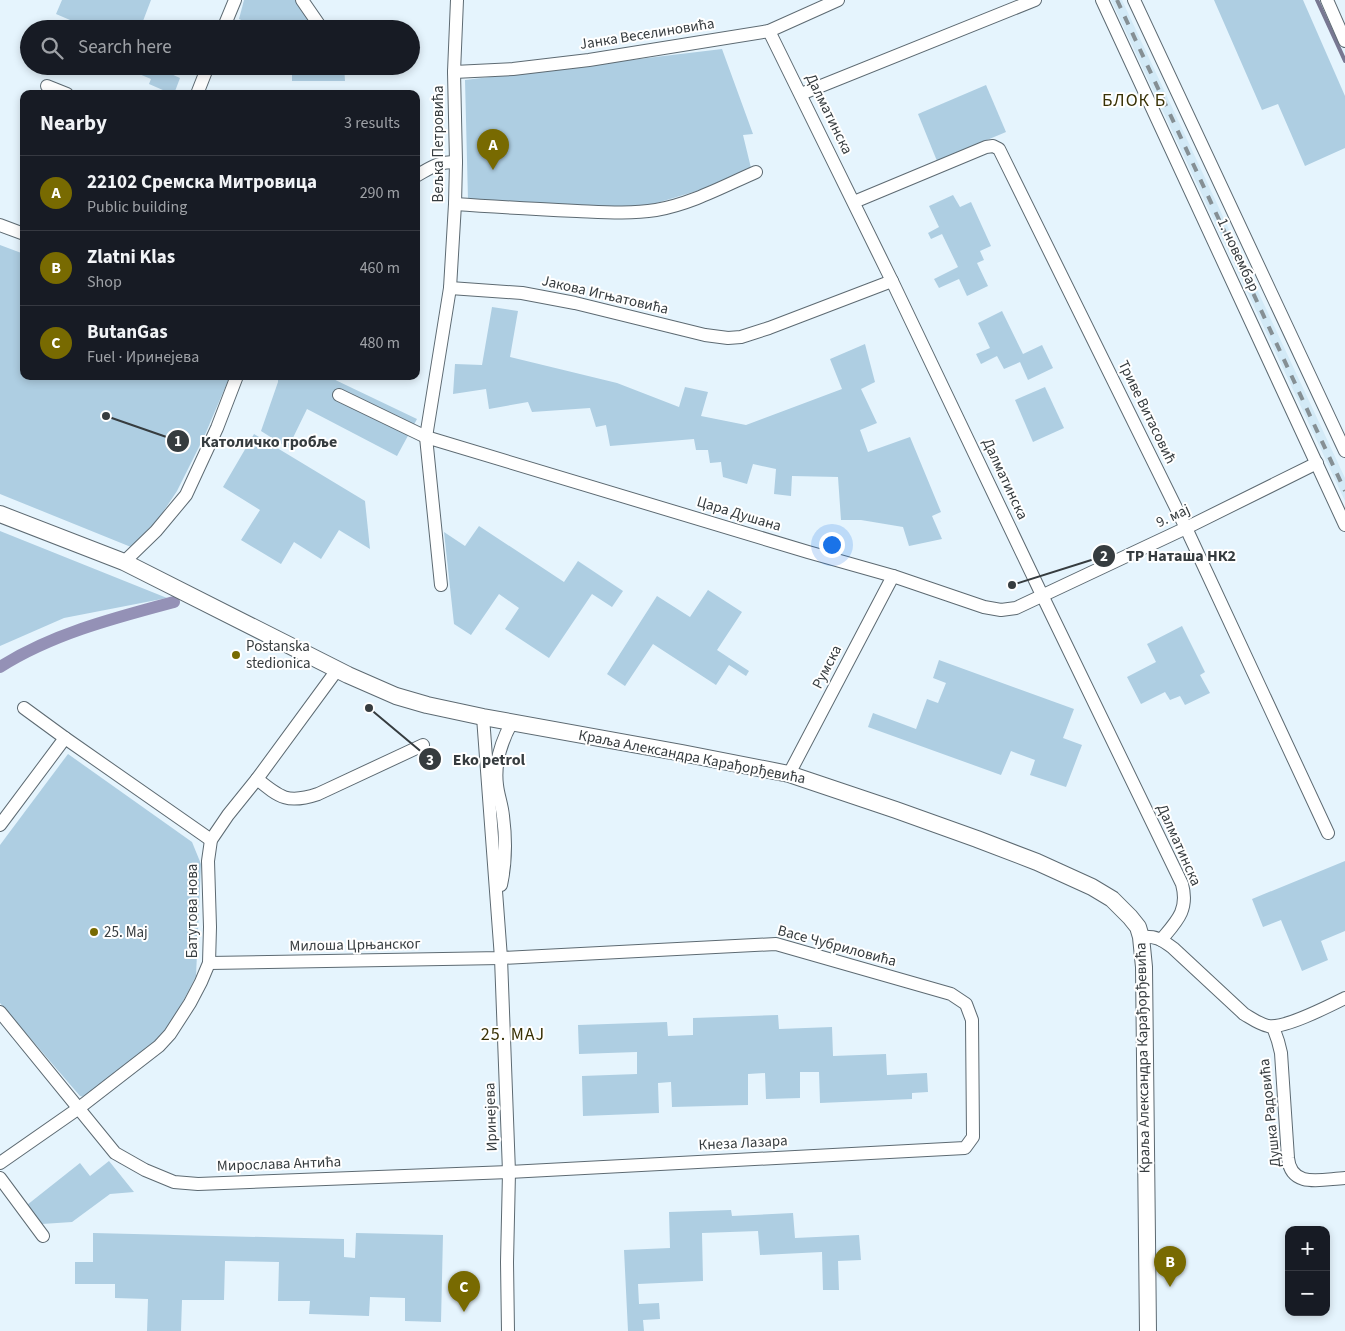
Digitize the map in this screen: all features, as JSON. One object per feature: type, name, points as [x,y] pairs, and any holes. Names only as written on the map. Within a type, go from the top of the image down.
[{"type":"street","points":[[227,20],[235,0]]},
{"type":"street","points":[[302,0],[316,20]]},
{"type":"street","name":"Вељка Петровића","points":[[450,288],[455,204],[454,72],[457,0]]},
{"type":"street","name":"Јанка Веселиновића","points":[[454,72],[513,69],[589,60],[769,31],[838,0]]},
{"type":"street","points":[[801,94],[1035,0]]},
{"type":"street","name":"1. новембар","points":[[1102,0],[1345,524]]},
{"type":"street","name":"1. новембар","points":[[1134,0],[1345,451]]},
{"type":"street","points":[[1327,0],[1345,41]]},
{"type":"street","name":"Далматинска","points":[[769,31],[854,202],[1182,884],[1185,897],[1182,912],[1179,919],[1161,940]]},
{"type":"street","points":[[199,90],[204,75]]},
{"type":"street","points":[[47,86],[57,90]]},
{"type":"street","name":"Триве Витасовић","points":[[854,202],[986,146],[993,146],[999,150],[1186,528],[1328,833]]},
{"type":"street","points":[[420,174],[444,162],[456,162]]},
{"type":"street","points":[[455,204],[537,210],[610,212],[656,210],[674,206],[701,196],[756,172]]},
{"type":"street","points":[[0,225],[20,232]]},
{"type":"street","name":"Јакова Игњатовића","points":[[450,288],[522,293],[575,303],[704,335],[728,338],[741,337],[769,328],[892,281]]},
{"type":"street","points":[[441,585],[426,437],[450,288]]},
{"type":"street","points":[[124,562],[156,531],[186,495],[217,428],[236,380]]},
{"type":"street","points":[[339,395],[426,437]]},
{"type":"street","name":"Цара Душана","points":[[426,437],[893,576],[984,607],[1001,610],[1016,608],[1042,595]]},
{"type":"street","name":"9. мај","points":[[1042,595],[1186,528],[1316,463]]},
{"type":"street","name":"Краља Александра Карађорђевића","points":[[0,514],[124,562],[337,670],[404,698],[483,717],[789,774],[896,810],[1037,862],[1092,887],[1112,900],[1138,927],[1144,967],[1148,1331]]},
{"type":"street","name":"Румска","points":[[789,774],[893,576]]},
{"type":"street","points":[[24,708],[211,840],[337,670]]},
{"type":"street","name":"Иринејева","points":[[483,717],[501,958],[509,1172],[508,1331]]},
{"type":"street","name":"Иринејева","points":[[497,902],[503,876],[505,846],[503,814],[496,784],[496,766],[503,738],[512,722]]},
{"type":"street","points":[[0,825],[65,738]]},
{"type":"street","points":[[257,779],[281,797],[288,799],[304,798],[318,794],[423,745]]},
{"type":"street","name":"Батутова нова","points":[[79,1108],[152,1051],[170,1034],[201,982],[209,963],[208,861],[211,840]]},
{"type":"street","points":[[1141,938],[1152,937],[1161,940],[1173,948],[1244,1014],[1266,1026],[1273,1027],[1284,1024],[1345,998]]},
{"type":"street","name":"Васе Чубриловића","points":[[501,958],[776,944],[951,994],[966,1004],[972,1020],[973,1137]]},
{"type":"street","name":"Милоша Црњанског","points":[[209,963],[501,958]]},
{"type":"street","name":"Мирослава Антића","points":[[0,1012],[115,1153],[145,1170],[174,1182],[198,1184],[509,1172]]},
{"type":"street","name":"Душка Радовића","points":[[1273,1027],[1281,1053],[1289,1166],[1292,1172],[1299,1178],[1308,1180],[1345,1178]]},
{"type":"street","points":[[0,1163],[79,1108]]},
{"type":"street","name":"Кнеза Лазара","points":[[509,1172],[965,1148],[973,1137]]},
{"type":"street","points":[[0,1178],[43,1236]]},
{"type":"shaded area","points":[[62,0],[151,0],[143,20],[70,20],[56,14]]},
{"type":"shaded area","points":[[244,0],[300,0],[311,20],[241,20],[239,19]]},
{"type":"shaded area","points":[[1111,0],[1122,0],[1345,478],[1345,501]]},
{"type":"shaded area","points":[[1214,0],[1303,0],[1345,96],[1345,148],[1305,166],[1278,104],[1262,110]]},
{"type":"shaded area","points":[[722,49],[753,134],[743,135],[751,168],[700,190],[650,205],[600,208],[468,200],[465,80]]},
{"type":"shaded area","points":[[141,75],[173,75],[180,78],[176,90],[163,90],[149,84],[151,79]]},
{"type":"shaded area","points":[[292,75],[345,75],[345,81],[292,81]]},
{"type":"shaded area","points":[[986,85],[1006,132],[937,161],[918,114]]},
{"type":"shaded area","points":[[953,195],[960,207],[971,202],[991,246],[980,251],[984,260],[977,263],[988,286],[967,296],[959,279],[939,288],[934,279],[958,267],[942,234],[931,239],[928,233],[939,227],[929,206]]},
{"type":"shaded area","points":[[0,245],[20,252],[20,380],[228,380],[204,437],[177,491],[155,524],[131,547],[0,494]]},
{"type":"shaded area","points":[[492,307],[518,311],[510,357],[617,383],[679,407],[685,387],[708,392],[701,416],[746,425],[842,389],[830,359],[865,344],[875,382],[861,389],[877,423],[860,430],[868,452],[910,437],[941,512],[932,516],[942,539],[909,546],[903,527],[861,520],[841,520],[838,477],[792,476],[791,496],[774,494],[776,469],[753,464],[747,484],[723,477],[721,462],[710,463],[708,450],[696,450],[694,439],[610,446],[606,425],[596,427],[590,408],[532,412],[528,402],[489,409],[486,389],[453,394],[455,364],[482,365]]},
{"type":"shaded area","points":[[1002,311],[1023,354],[1042,345],[1053,368],[1028,380],[1020,362],[1004,369],[997,356],[981,364],[976,354],[990,348],[978,323]]},
{"type":"shaded area","points":[[278,380],[335,380],[417,419],[397,456],[307,409],[288,448],[261,431]]},
{"type":"shaded area","points":[[1045,387],[1064,428],[1033,442],[1015,400]]},
{"type":"shaded area","points":[[254,434],[365,501],[370,549],[339,530],[321,559],[294,542],[281,564],[241,540],[260,510],[223,487]]},
{"type":"shaded area","points":[[479,526],[564,582],[578,561],[623,591],[612,607],[592,594],[549,658],[505,629],[519,608],[499,594],[471,635],[454,624],[444,532],[465,546]]},
{"type":"shaded area","points":[[0,531],[167,598],[64,618],[0,646]]},
{"type":"shaded area","points":[[708,590],[742,612],[717,650],[749,671],[746,676],[729,665],[716,685],[653,644],[625,686],[607,674],[657,596],[690,617]]},
{"type":"shaded area","points":[[1182,626],[1205,672],[1200,675],[1210,693],[1185,705],[1180,696],[1170,700],[1165,692],[1141,704],[1127,677],[1156,662],[1147,644]]},
{"type":"shaded area","points":[[939,660],[1074,709],[1063,738],[1082,745],[1066,787],[1030,775],[1035,760],[1011,751],[1001,775],[868,727],[873,713],[916,729],[927,699],[938,703],[946,683],[933,678]]},
{"type":"shaded area","points":[[68,754],[192,842],[201,864],[196,976],[169,1029],[154,1046],[85,1097],[80,1096],[0,1003],[0,845]]},
{"type":"shaded area","points":[[1345,861],[1345,931],[1321,941],[1328,960],[1302,971],[1281,920],[1263,927],[1252,899]]},
{"type":"shaded area","points":[[778,1015],[779,1029],[832,1027],[833,1056],[886,1054],[887,1075],[927,1073],[928,1092],[912,1093],[912,1099],[820,1103],[819,1072],[800,1072],[800,1098],[766,1099],[765,1073],[748,1074],[748,1105],[672,1107],[671,1082],[658,1083],[659,1113],[583,1116],[582,1076],[637,1074],[637,1052],[579,1054],[578,1025],[667,1022],[668,1036],[693,1035],[693,1018]]},
{"type":"shaded area","points":[[109,1161],[134,1192],[110,1194],[72,1222],[42,1224],[27,1205],[80,1163],[90,1176]]},
{"type":"shaded area","points":[[731,1210],[732,1216],[793,1213],[795,1238],[859,1235],[861,1260],[838,1261],[839,1290],[823,1290],[822,1252],[760,1255],[758,1231],[702,1233],[703,1281],[638,1284],[639,1304],[659,1303],[660,1319],[643,1320],[644,1331],[628,1331],[624,1250],[670,1248],[669,1212]]},
{"type":"shaded area","points":[[93,1233],[344,1239],[344,1257],[355,1258],[356,1233],[443,1235],[441,1322],[405,1321],[405,1298],[370,1297],[369,1316],[309,1314],[310,1301],[278,1301],[279,1262],[225,1261],[224,1300],[182,1300],[181,1331],[147,1331],[148,1299],[115,1298],[115,1284],[75,1284],[75,1262],[93,1262]]},
{"type":"waterway","points":[[1317,0],[1345,61]]},
{"type":"waterway","points":[[0,667],[20,655],[62,636],[106,621],[174,602]]},
{"type":"railway","points":[[1117,0],[1345,491]]},
{"type":"place","name":"22102 Сремска Митровица","points":[[493,170]]},
{"type":"place","name":"Католичко гробље","points":[[106,416]]},
{"type":"place","name":"ТР Наташа НК2","points":[[1012,585]]},
{"type":"place","name":"Postanska stedionica","points":[[236,655]]},
{"type":"place","name":"Eko petrol","points":[[369,708]]},
{"type":"place","name":"25. Maj","points":[[94,932]]},
{"type":"place","name":"Zlatni Klas","points":[[1170,1287]]},
{"type":"place","name":"ButanGas","points":[[464,1312]]},
{"type":"district","name":"БЛОК Б","points":[[1134,100]]},
{"type":"district","name":"25. МАЈ","points":[[513,1034]]}]
